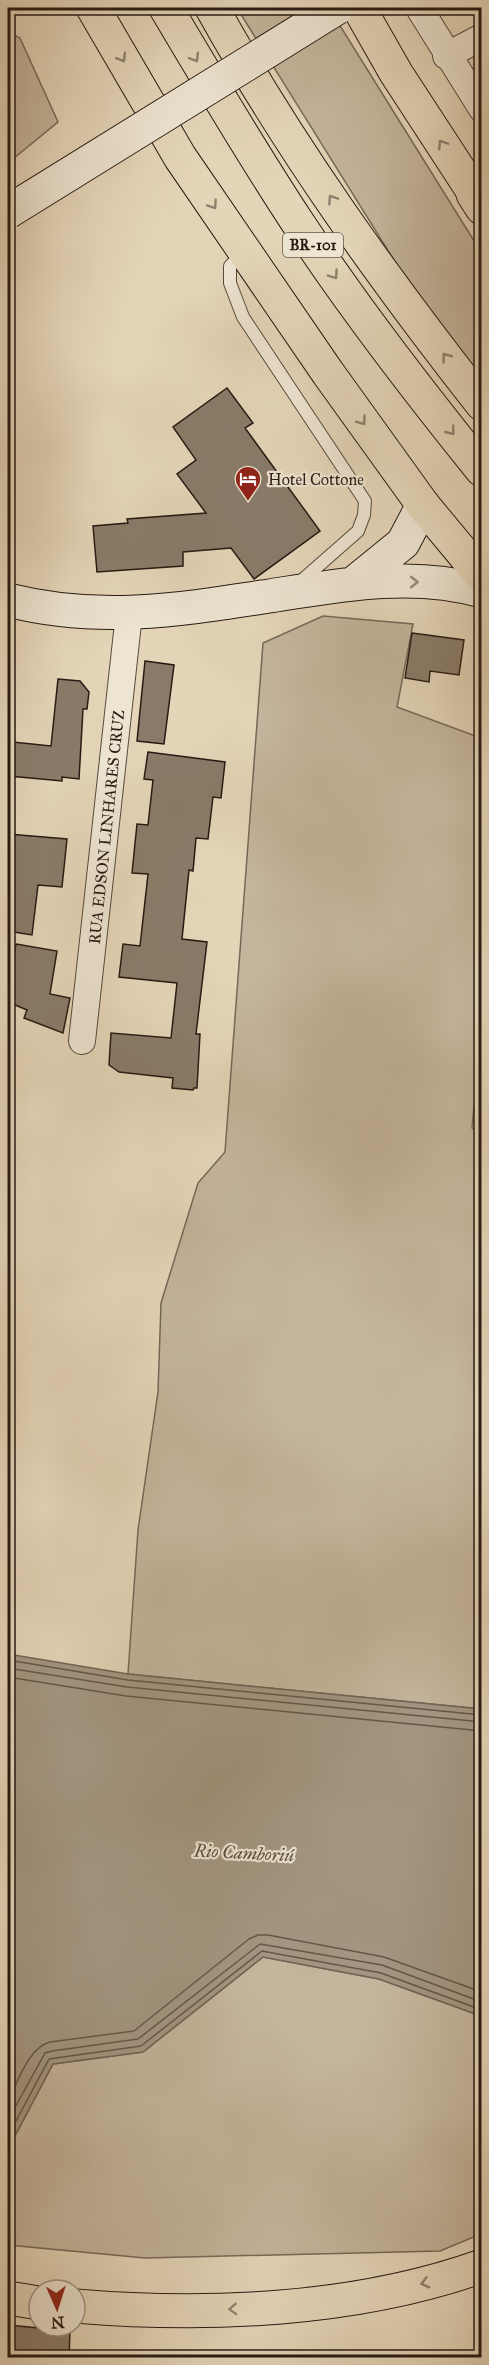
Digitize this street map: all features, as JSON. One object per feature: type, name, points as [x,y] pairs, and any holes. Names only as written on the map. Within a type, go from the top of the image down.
[{"type":"main road","points":[[93,8],[180,157],[244,251],[423,505],[482,576]]},
{"type":"main road","name":"BR-101","points":[[166,8],[302,229],[359,310],[482,470]]},
{"type":"main road","name":"BR-101","points":[[212,8],[333,202],[389,282],[482,404]]},
{"type":"main road","points":[[8,212],[337,8]]},
{"type":"main road","points":[[359,8],[396,73],[479,202]]},
{"type":"main road","points":[[355,582],[403,543],[423,505]]},
{"type":"main road","points":[[8,600],[60,611],[129,614],[213,605],[355,582],[440,582],[482,591]]},
{"type":"main road","points":[[87,2307],[115,2310],[166,2310],[289,2307],[374,2296],[482,2266]]},
{"type":"main road","points":[[8,2298],[27,2301]]},
{"type":"street","points":[[419,8],[446,56],[482,110]]},
{"type":"street","points":[[446,56],[482,37]]},
{"type":"street","name":"RUA EDSON LINHARES CRUZ","points":[[82,1041],[129,614]]},
{"type":"lane","points":[[244,251],[230,266],[230,283],[243,317],[365,501],[364,516],[358,531],[288,593]]},
{"type":"shaded area","points":[[237,8],[329,8],[481,252],[481,377],[407,281]]},
{"type":"shaded area","points":[[8,32],[20,38],[58,122],[8,163]]},
{"type":"shaded area","points":[[323,616],[413,624],[397,707],[481,738],[482,1020],[472,1128],[482,1136],[481,1709],[128,1674],[138,1530],[158,1392],[161,1303],[198,1183],[225,1152],[263,643]]},
{"type":"shaded area","points":[[263,1957],[379,1979],[481,2016],[481,2234],[440,2251],[145,2258],[8,2245],[8,2149],[53,2064],[143,2052]]},
{"type":"water","name":"Rio Camboriú","points":[[8,1654],[128,1674],[481,1709],[481,2016],[379,1979],[263,1957],[143,2052],[53,2064],[8,2149]]},
{"type":"building","name":"Hotel Cottone","points":[[227,388],[253,423],[245,428],[320,531],[254,579],[231,548],[183,552],[183,566],[97,572],[93,526],[128,523],[127,519],[206,513],[177,474],[196,460],[173,427]]},
{"type":"building","points":[[412,633],[464,640],[459,675],[430,671],[429,682],[405,678]]},
{"type":"building","points":[[145,661],[174,665],[164,744],[137,741]]},
{"type":"building","points":[[58,679],[80,681],[89,692],[87,709],[83,709],[79,779],[62,777],[62,781],[9,776],[13,742],[51,746]]},
{"type":"building","points":[[148,752],[225,762],[221,798],[213,797],[208,839],[196,838],[193,871],[189,870],[182,939],[207,942],[196,1034],[200,1034],[197,1088],[193,1090],[172,1088],[173,1078],[119,1072],[109,1065],[111,1033],[171,1038],[177,983],[119,977],[123,944],[140,946],[148,874],[132,873],[137,824],[148,825],[153,780],[144,779]]},
{"type":"building","points":[[8,834],[67,839],[62,887],[38,885],[32,935],[8,931]]},
{"type":"building","points":[[16,944],[57,951],[50,994],[70,998],[63,1033],[24,1018],[27,1010],[8,1002]]},
{"type":"building","points":[[8,2325],[27,2327],[27,2338],[70,2338],[69,2358],[8,2358]]},
{"type":"place","name":"Hotel Cottone","points":[[248,502]]}]
